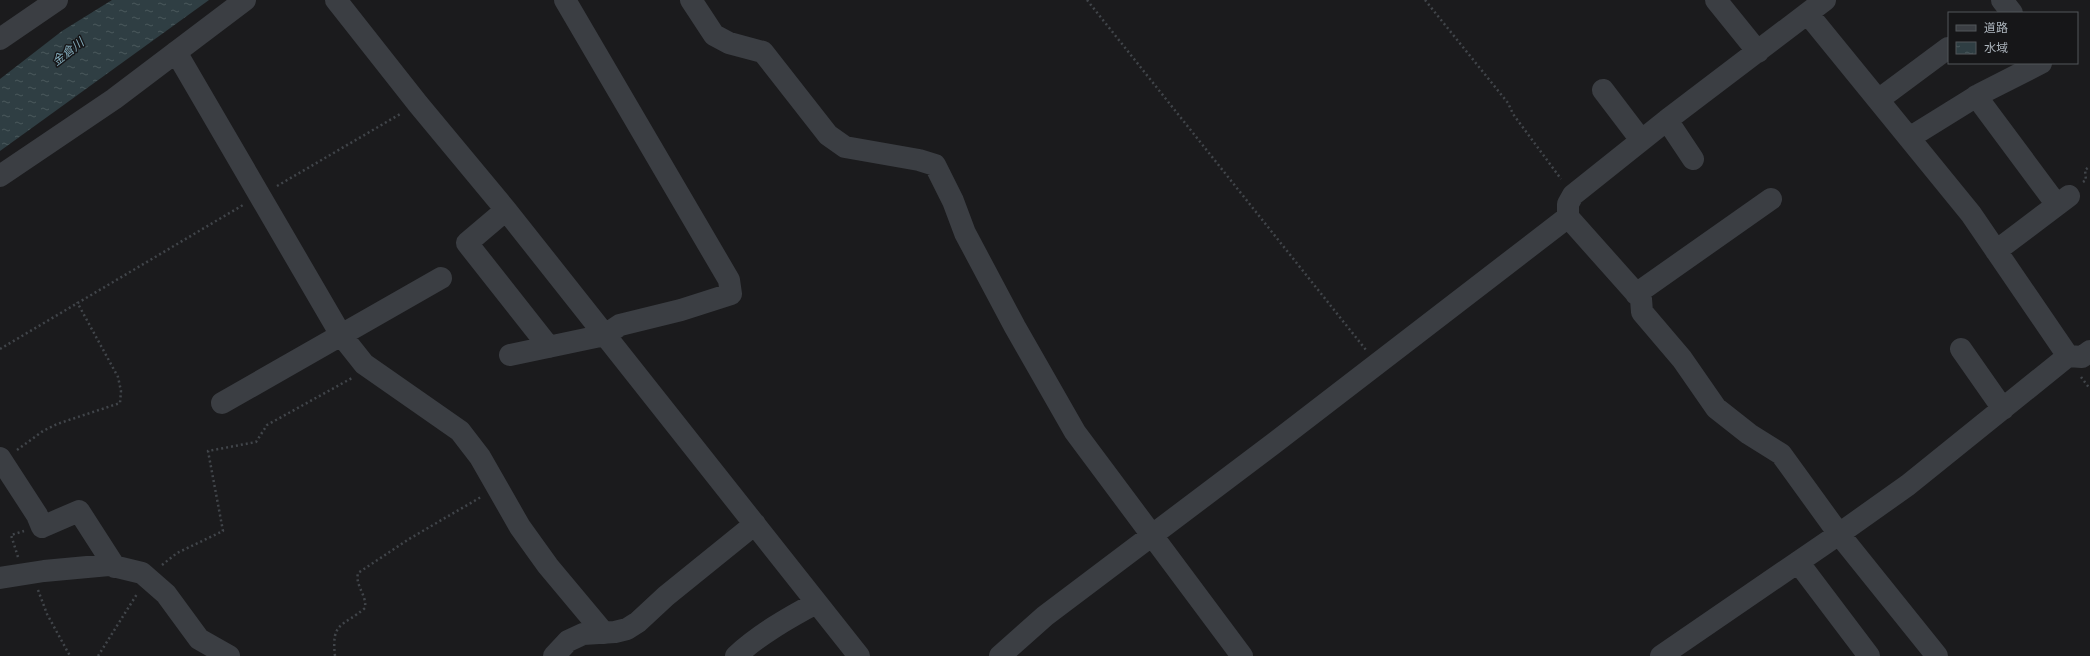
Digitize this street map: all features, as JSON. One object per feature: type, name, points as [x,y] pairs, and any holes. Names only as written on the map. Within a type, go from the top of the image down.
[{"type":"street","points":[[0,39],[57,0]]},
{"type":"street","points":[[0,176],[114,99],[245,0]]},
{"type":"street","points":[[336,0],[418,104],[506,210],[859,656]]},
{"type":"street","points":[[510,355],[605,335],[620,325],[731,294],[729,280],[565,0]]},
{"type":"street","points":[[691,0],[714,35],[729,43],[763,52],[828,135],[844,147],[919,160],[934,165],[953,201],[968,240],[1015,327],[1075,432],[1242,656]]},
{"type":"street","points":[[1716,0],[1758,52]]},
{"type":"street","points":[[1994,2],[2010,12]]},
{"type":"street","points":[[1937,656],[1839,534],[1781,454],[1749,434],[1716,408],[1682,359],[1642,312],[1640,299],[1568,217],[1568,204],[1573,195],[1641,140],[1816,7],[1878,100],[1971,214],[2068,356]]},
{"type":"street","points":[[1878,100],[1945,44]]},
{"type":"street","points":[[176,52],[341,335],[364,364],[460,431],[480,457],[520,527],[548,566],[604,633]]},
{"type":"street","points":[[1909,138],[1976,96],[2039,64]]},
{"type":"street","points":[[1603,90],[1641,140]]},
{"type":"street","points":[[1976,96],[2063,200],[1996,251]]},
{"type":"street","points":[[1667,120],[1693,159]]},
{"type":"street","points":[[1636,294],[1771,199]]},
{"type":"street","points":[[506,210],[467,243],[549,348]]},
{"type":"street","points":[[1000,656],[1045,616],[1378,364],[1568,217]]},
{"type":"street","points":[[222,403],[441,278]]},
{"type":"street","points":[[1961,350],[2003,409]]},
{"type":"street","points":[[1661,656],[1839,534],[1908,484],[2068,356],[2082,357],[2090,351]]},
{"type":"street","points":[[1,459],[37,515],[42,527],[78,511],[115,567]]},
{"type":"street","points":[[554,656],[568,641],[582,634],[604,633],[627,629],[638,622],[666,596],[755,524]]},
{"type":"street","points":[[1798,562],[1869,656]]},
{"type":"street","points":[[0,578],[27,573],[109,565],[142,574],[166,594],[198,639],[229,656]]},
{"type":"street","points":[[736,656],[748,645],[782,621],[816,603]]},
{"type":"path","points":[[1087,0],[1336,314],[1378,364]]},
{"type":"path","points":[[1425,0],[1508,103],[1513,114],[1573,195]]},
{"type":"path","points":[[0,349],[77,302],[418,104]]},
{"type":"path","points":[[1,459],[43,431],[103,407],[120,403],[121,391],[118,377],[77,302]]},
{"type":"path","points":[[98,656],[113,629],[154,572],[178,553],[223,531],[208,450],[256,442],[267,425],[370,368]]},
{"type":"path","points":[[334,656],[333,642],[339,626],[365,608],[366,601],[357,579],[358,573],[409,539],[498,488]]},
{"type":"path","points":[[42,527],[11,535],[27,573],[70,656]]},
{"type":"water","name":"金倉川","points":[[112,0],[209,0],[0,151],[0,79],[62,31]]}]
